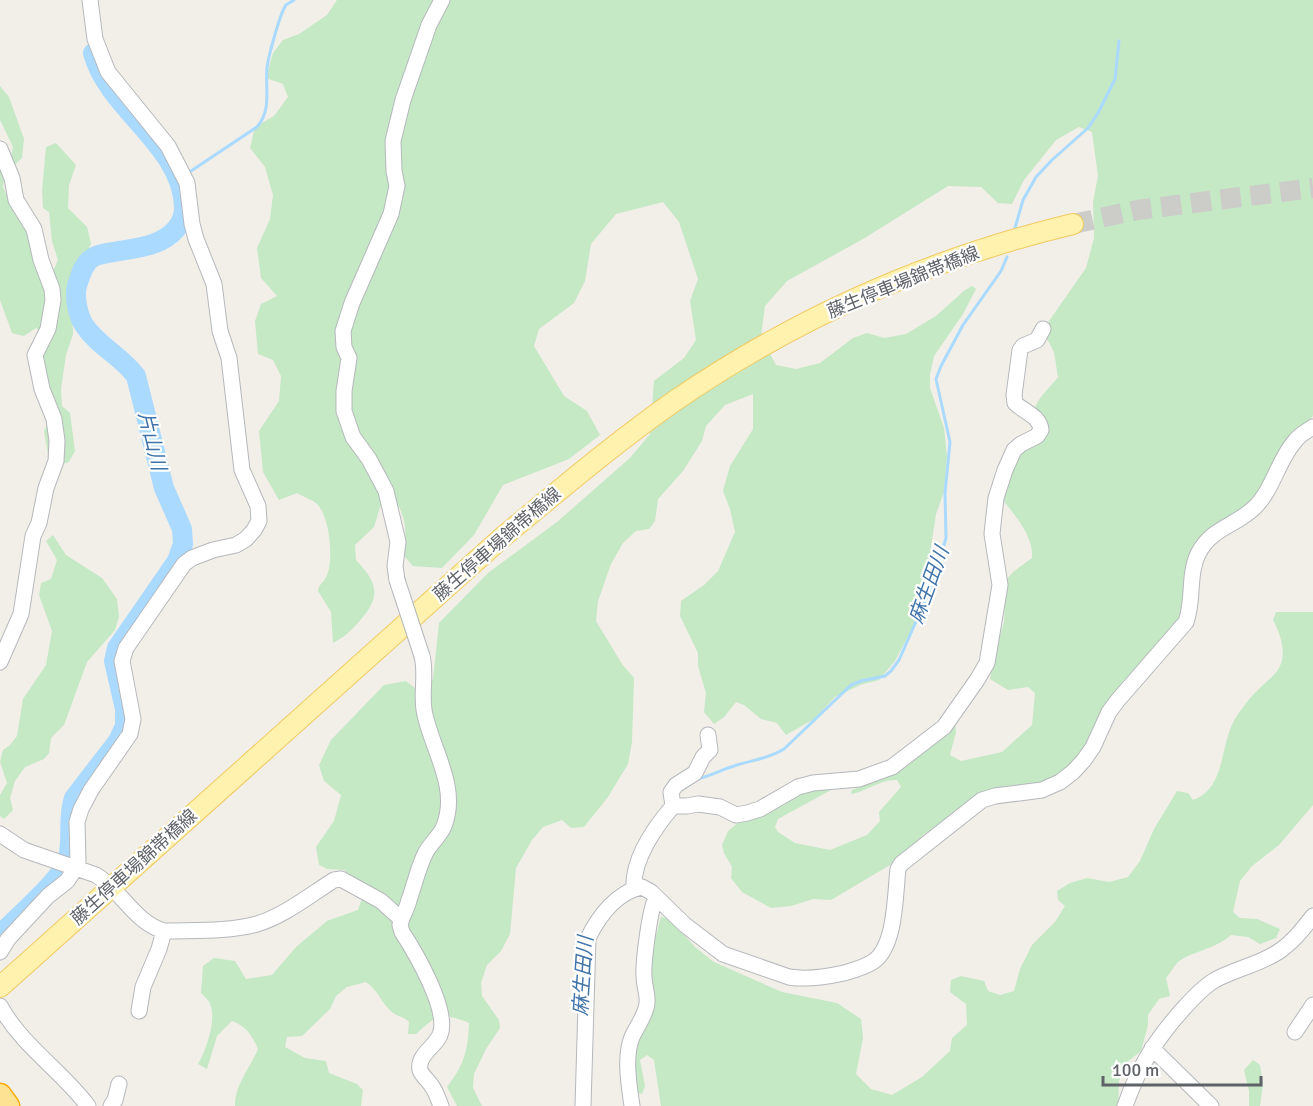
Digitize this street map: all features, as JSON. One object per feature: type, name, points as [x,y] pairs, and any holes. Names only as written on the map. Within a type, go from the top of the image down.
[{"type":"highway","points":[[0,1095],[8,1106]]},
{"type":"main road","name":"藤生停車場錦帯橋線","points":[[0,987],[505,535],[589,465],[678,399],[784,335],[841,306],[910,276],[985,248],[1072,225]]},
{"type":"street","points":[[68,867],[78,862],[77,822],[81,809],[91,790],[130,734],[133,719],[122,661],[126,648],[184,564],[192,558],[213,550],[236,545],[254,530],[259,521],[258,506],[242,470],[229,358],[220,332],[214,284],[192,224],[187,183],[168,146],[108,72],[95,39],[90,0]]},
{"type":"street","points":[[441,1106],[432,1085],[420,1068],[424,1054],[440,1036],[441,1019],[425,971],[402,932],[401,919],[426,851],[438,838],[444,825],[449,793],[443,767],[425,715],[423,695],[425,673],[422,656],[397,580],[395,566],[398,542],[386,491],[369,459],[353,437],[344,411],[344,391],[349,358],[344,346],[343,331],[352,303],[391,214],[397,186],[394,171],[395,131],[403,100],[429,25],[442,0]]},
{"type":"street","points":[[0,149],[12,178],[16,200],[34,229],[41,260],[52,289],[53,300],[48,328],[35,355],[42,390],[54,419],[57,441],[56,462],[46,488],[39,523],[33,536],[21,614],[0,662]]},
{"type":"street","points":[[673,806],[687,807],[698,804],[720,807],[736,815],[760,809],[803,786],[871,776],[892,767],[944,727],[951,718],[987,663],[1000,585],[992,534],[996,498],[1014,450],[1037,436],[1041,430],[1041,424],[1015,403],[1020,350],[1023,346],[1036,340],[1043,329]]},
{"type":"street","points":[[583,1106],[588,938],[597,920],[603,914],[634,889],[642,887],[651,892],[704,941],[723,954],[789,977],[800,979],[831,976],[874,961],[883,952],[889,937],[898,869],[901,864],[982,800],[1041,790],[1060,782],[1084,760],[1093,747],[1109,712],[1186,622],[1191,609],[1193,566],[1199,552],[1222,528],[1255,507],[1295,441],[1313,427]]},
{"type":"street","points":[[634,889],[637,868],[651,834],[673,806],[671,792],[676,785],[695,772],[703,757],[710,750],[708,735]]},
{"type":"street","points":[[0,834],[24,850],[96,875],[152,928],[164,931],[242,927],[258,923],[272,918],[334,880],[341,879],[381,901],[401,919]]},
{"type":"street","points":[[0,952],[8,939],[48,896],[67,881],[68,867]]},
{"type":"street","points":[[632,1106],[628,1076],[629,1046],[646,1010],[648,1000],[644,976],[645,961],[656,898]]},
{"type":"street","points":[[1125,1106],[1140,1068],[1163,1031],[1204,988],[1214,981],[1277,953],[1313,916]]},
{"type":"street","points":[[139,1011],[143,987],[164,931]]},
{"type":"street","points":[[1295,1032],[1313,1005]]},
{"type":"street","points":[[0,1006],[28,1045],[73,1086],[88,1106]]},
{"type":"street","points":[[1152,1048],[1211,1106]]},
{"type":"street","points":[[111,1106],[119,1084]]},
{"type":"green space","points":[[337,0],[1313,0],[1313,415],[1311,420],[1301,428],[1259,492],[1244,509],[1208,539],[1189,608],[1084,754],[1056,779],[950,819],[924,834],[890,865],[831,900],[813,899],[791,906],[771,908],[742,892],[731,878],[732,867],[722,845],[728,831],[744,818],[801,791],[828,787],[831,790],[778,819],[775,827],[778,832],[795,843],[830,850],[867,835],[880,821],[879,812],[901,787],[897,780],[891,780],[851,794],[852,790],[872,782],[919,756],[932,747],[955,723],[956,732],[950,755],[961,761],[1002,752],[1032,725],[1035,693],[1028,687],[1008,690],[990,679],[1004,622],[1006,580],[1032,558],[1027,534],[1002,499],[1018,455],[1045,429],[1047,423],[1035,408],[1058,377],[1054,352],[1046,337],[1049,321],[1086,268],[1094,238],[1093,202],[1098,176],[1092,132],[1079,127],[1056,140],[1024,180],[1012,204],[998,203],[981,187],[948,186],[863,239],[787,281],[765,306],[761,336],[776,365],[796,369],[820,363],[853,338],[867,333],[884,338],[906,334],[936,316],[965,290],[972,286],[976,289],[963,314],[934,356],[930,374],[930,388],[944,428],[947,457],[944,492],[936,514],[927,573],[913,627],[895,661],[879,680],[860,685],[835,697],[814,719],[786,735],[777,723],[761,719],[744,705],[736,702],[724,717],[714,724],[704,712],[706,693],[698,666],[698,653],[680,616],[681,601],[704,585],[718,571],[735,532],[723,491],[730,466],[753,429],[753,394],[725,405],[706,426],[702,441],[683,471],[658,499],[655,521],[649,529],[636,531],[623,543],[611,564],[598,601],[596,621],[622,664],[634,678],[632,742],[628,764],[608,797],[584,827],[571,828],[562,820],[543,827],[532,840],[516,868],[510,934],[501,951],[487,965],[481,983],[482,996],[499,1020],[500,1028],[486,1049],[474,1074],[473,1088],[482,1106],[457,1106],[447,1087],[464,1057],[469,1023],[452,1017],[440,1017],[416,1034],[408,1034],[409,1022],[392,1012],[366,982],[347,987],[336,996],[330,1009],[302,1036],[287,1037],[285,1047],[305,1058],[326,1061],[329,1073],[357,1084],[363,1090],[361,1106],[235,1106],[237,1091],[258,1049],[248,1032],[232,1021],[217,1036],[207,1069],[198,1064],[207,1043],[212,1018],[209,1003],[201,993],[203,966],[214,958],[235,961],[246,979],[272,975],[296,947],[327,921],[358,910],[366,887],[344,870],[327,869],[319,865],[316,847],[334,821],[341,795],[324,781],[319,765],[331,740],[384,685],[406,681],[416,689],[433,679],[439,623],[488,573],[557,522],[630,458],[650,434],[654,381],[684,358],[696,340],[690,301],[698,279],[679,222],[663,202],[616,214],[591,244],[585,281],[574,303],[539,329],[534,346],[564,396],[587,411],[600,435],[569,459],[503,485],[474,535],[442,568],[413,566],[404,556],[405,525],[398,505],[393,498],[380,507],[374,527],[355,545],[356,560],[368,575],[374,588],[372,602],[359,622],[333,643],[331,612],[318,591],[330,563],[330,541],[326,520],[316,503],[297,493],[279,500],[263,472],[259,431],[279,401],[281,376],[273,360],[258,354],[255,321],[261,304],[277,296],[261,278],[257,248],[270,219],[273,195],[265,167],[250,148],[255,127],[274,116],[288,97],[283,84],[266,78],[273,53],[283,40],[299,34],[327,15]]},
{"type":"green space","points":[[0,86],[9,97],[24,139],[22,158],[5,174],[3,187],[14,213],[26,229],[32,250],[53,271],[58,260],[52,241],[49,212],[43,208],[42,191],[46,147],[56,143],[76,165],[69,185],[68,208],[87,227],[91,244],[72,283],[73,334],[66,355],[61,389],[62,406],[70,413],[75,451],[69,462],[59,465],[48,454],[44,431],[49,421],[41,354],[49,339],[36,328],[24,336],[12,333],[0,300],[0,159],[11,156],[13,147],[0,120]]},
{"type":"green space","points":[[53,535],[66,555],[102,578],[117,599],[119,617],[115,630],[87,662],[64,725],[51,738],[49,753],[44,759],[25,767],[15,781],[10,798],[13,810],[4,819],[0,816],[0,795],[7,783],[0,762],[3,750],[17,736],[23,699],[46,665],[52,631],[39,595],[41,583],[51,579],[57,560],[46,541]]},
{"type":"green space","points":[[1276,612],[1313,612],[1313,805],[1279,845],[1252,866],[1240,881],[1233,912],[1240,918],[1257,919],[1280,929],[1276,938],[1260,944],[1248,937],[1231,935],[1218,944],[1184,958],[1176,964],[1166,978],[1170,996],[1159,999],[1148,1015],[1148,1025],[1141,1051],[1126,1063],[1119,1081],[1118,1106],[661,1106],[654,1060],[647,1055],[640,1060],[645,1086],[642,1094],[636,1092],[633,1074],[639,1031],[651,981],[652,949],[661,917],[670,919],[695,947],[714,962],[782,992],[837,1003],[861,1019],[863,1038],[856,1074],[871,1089],[892,1095],[922,1077],[950,1051],[952,1038],[967,1025],[966,1004],[950,992],[951,980],[961,976],[984,981],[988,991],[1000,995],[1014,991],[1020,969],[1032,945],[1055,922],[1065,906],[1058,900],[1057,891],[1070,883],[1087,878],[1109,882],[1128,877],[1140,861],[1154,829],[1177,791],[1188,793],[1193,800],[1203,795],[1210,787],[1220,768],[1234,721],[1256,691],[1273,676],[1281,665],[1282,645],[1273,620]]},
{"type":"green space","points":[[1253,1060],[1260,1065],[1263,1084],[1260,1106],[1249,1106],[1249,1091],[1244,1070]]},
{"type":"waterway","points":[[188,173],[257,127],[262,120],[265,114],[267,68],[272,46],[286,5],[294,0]]},
{"type":"waterway","name":"麻生田川","points":[[1015,228],[1023,200],[1036,177],[1088,128],[1098,113],[1115,79],[1119,41]]},
{"type":"waterway","name":"片山川","points":[[0,935],[49,887],[65,866],[68,858],[74,798],[118,741],[125,726],[125,709],[114,661],[117,648],[177,561],[183,544],[182,529],[164,488],[136,376],[84,325],[78,311],[76,295],[82,270],[92,258],[155,243],[163,240],[176,229],[184,211],[180,186],[159,146],[113,92],[101,73],[93,53]]},
{"type":"waterway","name":"麻生田川","points":[[697,779],[784,749],[851,685],[885,676],[899,660],[933,583],[946,538],[945,493],[950,442],[936,379],[963,325],[1001,271],[1007,257]]},
{"type":"tunnel","points":[[1073,224],[1137,210],[1313,188]]}]
